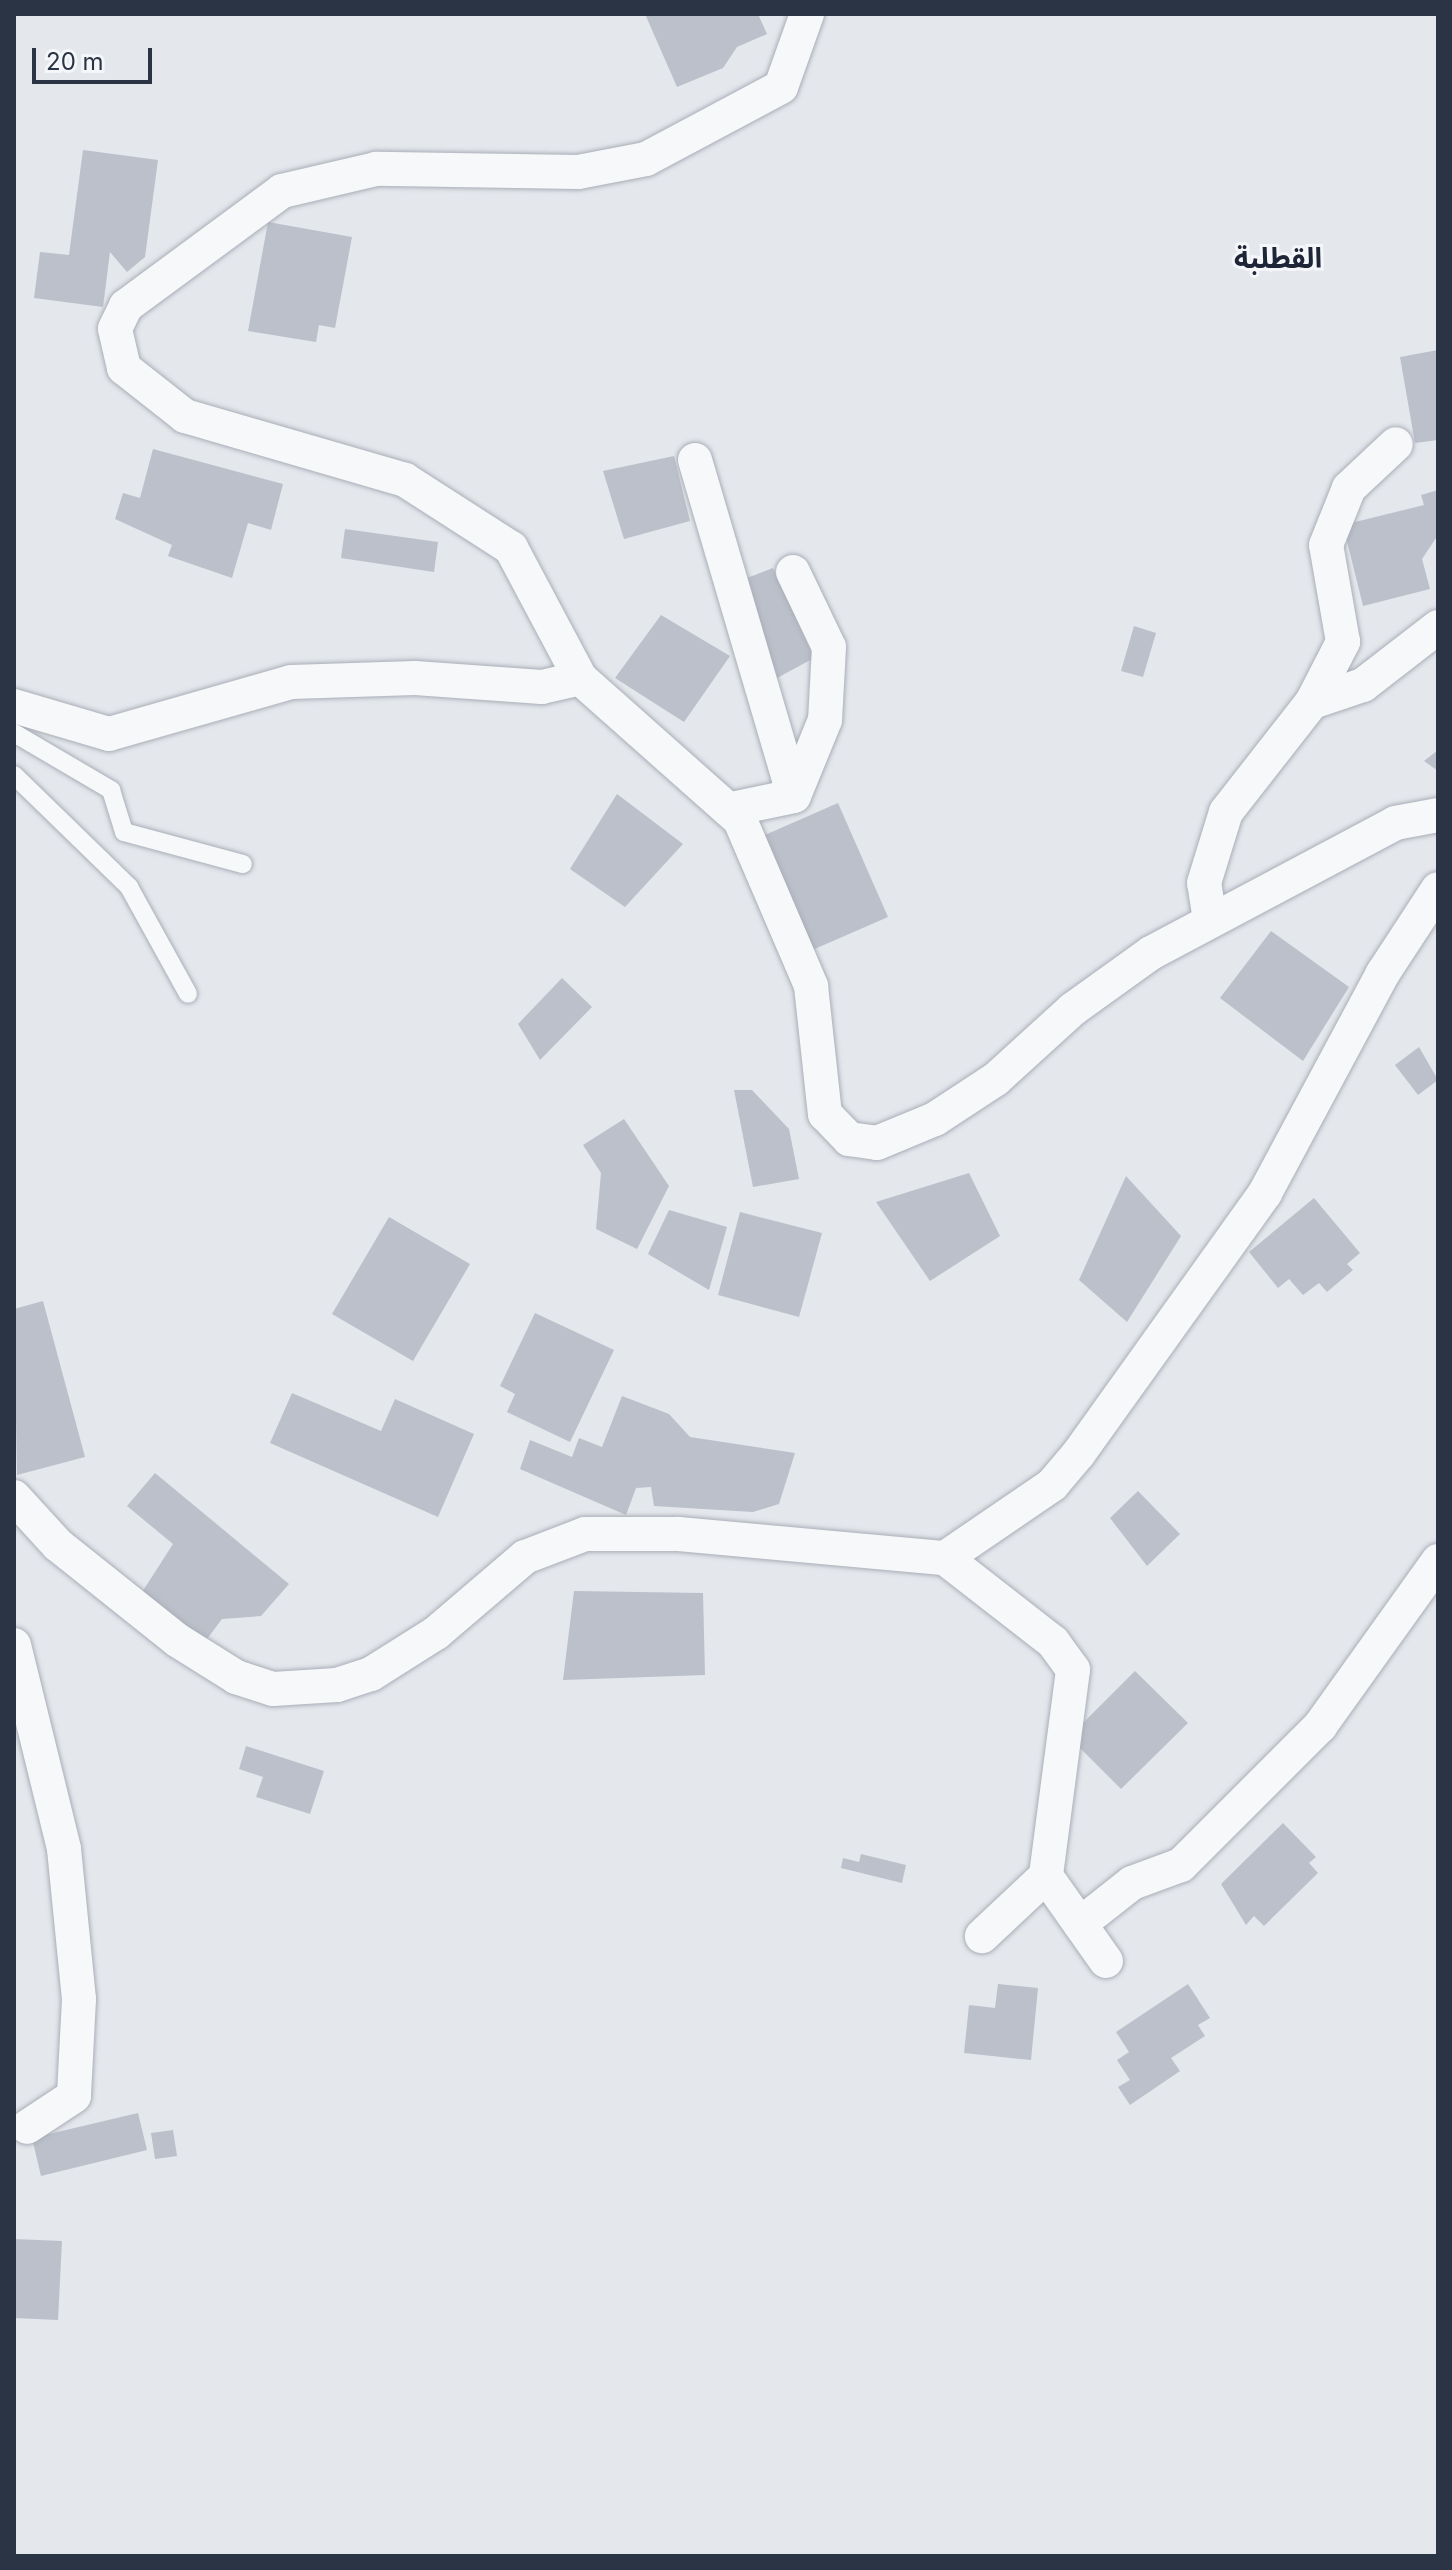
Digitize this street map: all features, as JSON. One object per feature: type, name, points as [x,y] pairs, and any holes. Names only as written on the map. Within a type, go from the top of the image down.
[{"type":"street","points":[[807,14],[781,87],[646,159],[594,171],[428,166],[305,182],[250,212],[137,296],[118,319],[124,368],[168,407],[405,480],[495,532],[524,565],[556,642],[580,678],[641,739],[732,809],[811,986],[825,1114],[838,1132],[862,1143],[894,1138],[984,1087],[1107,982],[1210,920],[1395,823],[1438,815]]},
{"type":"street","points":[[1210,920],[1204,883],[1226,812],[1312,702],[1343,642],[1326,545],[1349,488],[1396,444]]},
{"type":"street","points":[[695,460],[794,796]]},
{"type":"street","points":[[793,572],[829,647],[825,720],[794,796]]},
{"type":"street","points":[[1312,702],[1363,685],[1438,627]]},
{"type":"street","points":[[14,706],[109,734],[291,682],[415,678],[542,687],[580,678]]},
{"type":"street","points":[[732,809],[794,796]]},
{"type":"street","points":[[945,1558],[1052,1485],[1079,1453],[1265,1193],[1383,973],[1438,889]]},
{"type":"street","points":[[14,1497],[58,1545],[166,1632],[236,1677],[273,1689],[337,1685],[371,1674],[436,1633],[525,1557],[585,1534],[679,1534],[945,1558],[1053,1642],[1073,1670],[1046,1876],[982,1936]]},
{"type":"street","points":[[1080,1924],[1132,1883],[1181,1865],[1320,1726],[1438,1561]]},
{"type":"street","points":[[14,1645],[64,1849],[79,1999],[74,2096],[27,2127]]},
{"type":"street","points":[[1046,1876],[1106,1961]]},
{"type":"lane","points":[[14,733],[111,790],[124,832],[243,864]]},
{"type":"lane","points":[[14,775],[129,887],[188,994]]},
{"type":"building","points":[[645,14],[758,14],[767,34],[737,47],[723,68],[677,87]]},
{"type":"building","points":[[83,150],[158,160],[145,257],[127,272],[110,252],[103,307],[34,298],[40,252],[69,255]]},
{"type":"building","points":[[268,222],[352,237],[335,328],[319,325],[316,342],[248,331]]},
{"type":"building","points":[[1438,350],[1438,440],[1415,443],[1400,357]]},
{"type":"building","points":[[153,449],[283,484],[271,530],[248,523],[232,578],[168,556],[172,545],[115,519],[123,493],[140,498]]},
{"type":"building","points":[[674,456],[690,521],[624,539],[603,471]]},
{"type":"building","points":[[1438,490],[1438,535],[1422,559],[1430,589],[1363,606],[1343,525],[1424,505],[1421,495]]},
{"type":"building","points":[[345,529],[438,542],[434,572],[341,558]]},
{"type":"building","points":[[773,568],[814,658],[777,678],[734,583]]},
{"type":"building","points":[[661,615],[730,656],[684,722],[615,678]]},
{"type":"building","points":[[1134,626],[1156,633],[1143,677],[1121,671]]},
{"type":"building","points":[[1438,750],[1438,771],[1424,761]]},
{"type":"building","points":[[617,794],[683,844],[625,907],[570,869]]},
{"type":"building","points":[[838,803],[888,917],[810,951],[760,837]]},
{"type":"building","points":[[1271,931],[1349,987],[1303,1061],[1220,998]]},
{"type":"building","points":[[562,978],[592,1007],[540,1060],[518,1024]]},
{"type":"building","points":[[1419,1047],[1438,1080],[1418,1095],[1395,1065]]},
{"type":"building","points":[[734,1090],[752,1090],[789,1129],[799,1179],[753,1187]]},
{"type":"building","points":[[624,1119],[669,1186],[637,1249],[596,1229],[601,1173],[583,1145]]},
{"type":"building","points":[[969,1173],[1000,1236],[930,1281],[876,1202]]},
{"type":"building","points":[[1126,1176],[1181,1236],[1127,1322],[1079,1280]]},
{"type":"building","points":[[1314,1198],[1360,1253],[1347,1264],[1353,1270],[1327,1292],[1319,1283],[1303,1295],[1289,1279],[1278,1288],[1249,1252]]},
{"type":"building","points":[[669,1210],[727,1227],[709,1290],[648,1254]]},
{"type":"building","points":[[740,1212],[822,1233],[799,1317],[718,1295]]},
{"type":"building","points":[[389,1217],[470,1264],[413,1361],[332,1314]]},
{"type":"building","points":[[43,1301],[85,1457],[17,1475],[14,1309]]},
{"type":"building","points":[[535,1313],[614,1350],[570,1442],[507,1412],[515,1394],[500,1386]]},
{"type":"building","points":[[292,1393],[381,1431],[395,1399],[474,1434],[438,1517],[270,1443]]},
{"type":"building","points":[[622,1396],[669,1414],[690,1437],[795,1453],[779,1504],[753,1512],[654,1506],[651,1487],[636,1488],[626,1515],[520,1469],[530,1440],[572,1457],[579,1438],[602,1447]]},
{"type":"building","points":[[155,1473],[289,1584],[261,1616],[222,1619],[201,1647],[137,1600],[173,1544],[127,1506]]},
{"type":"building","points":[[1138,1491],[1180,1534],[1147,1566],[1110,1518]]},
{"type":"building","points":[[574,1591],[703,1593],[705,1675],[563,1680]]},
{"type":"building","points":[[1135,1671],[1188,1723],[1121,1789],[1069,1737]]},
{"type":"building","points":[[246,1746],[324,1771],[310,1814],[256,1797],[263,1777],[239,1769]]},
{"type":"building","points":[[1283,1823],[1316,1857],[1309,1863],[1318,1873],[1264,1926],[1254,1916],[1246,1925],[1221,1884]]},
{"type":"building","points":[[861,1854],[906,1865],[902,1883],[841,1868],[843,1858],[859,1862]]},
{"type":"building","points":[[998,1984],[1038,1988],[1031,2060],[964,2053],[969,2005],[995,2008]]},
{"type":"building","points":[[1188,1984],[1210,2018],[1198,2025],[1205,2036],[1171,2058],[1180,2071],[1130,2105],[1118,2087],[1130,2080],[1117,2060],[1129,2052],[1116,2032]]},
{"type":"building","points":[[138,2113],[147,2150],[41,2176],[32,2138]]},
{"type":"building","points":[[173,2130],[177,2156],[155,2159],[151,2133]]},
{"type":"building","points":[[14,2239],[62,2241],[58,2320],[14,2318]]},
{"type":"district","name":"القطلبة","points":[[1278,258]]}]
